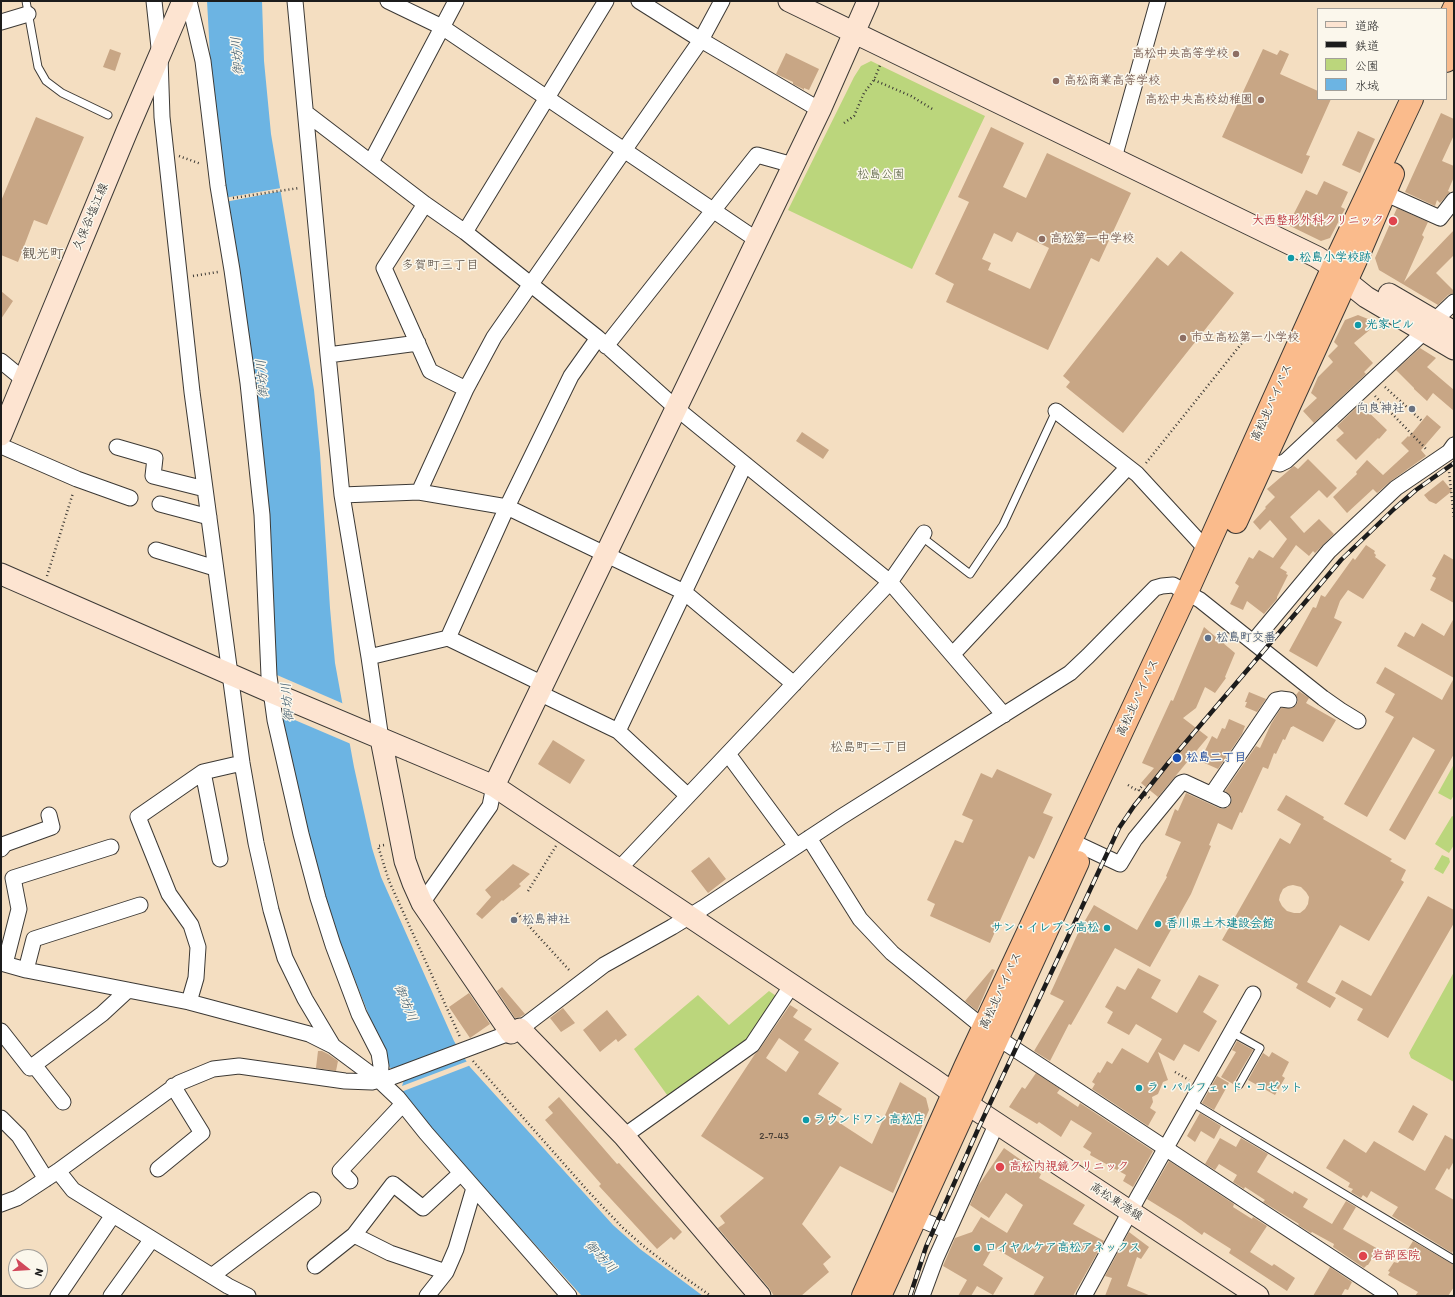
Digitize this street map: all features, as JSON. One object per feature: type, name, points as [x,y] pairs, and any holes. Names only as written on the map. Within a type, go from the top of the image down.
[{"type":"highway","points":[[1447,24],[1454,8]]},
{"type":"highway","points":[[1447,59],[1454,44]]},
{"type":"highway","name":"高松北バイパス","points":[[880,1296],[909,1214],[991,1033],[1194,596],[1264,460],[1343,273],[1412,100]]},
{"type":"highway","name":"高松北バイパス","points":[[1194,596],[1206,549],[1384,193],[1428,100]]},
{"type":"highway","name":"高松北バイパス","points":[[863,1296],[909,1214]]},
{"type":"street","points":[[154,1],[160,57],[162,117],[180,278],[215,568],[242,763],[256,843],[271,910],[285,958],[305,999],[333,1046]]},
{"type":"street","name":"久保谷塩江線","points":[[1,435],[121,145],[183,1]]},
{"type":"street","points":[[189,1],[203,61],[220,201],[232,270],[248,383],[262,515],[268,668],[275,720],[299,828],[318,898],[333,945],[359,1014],[379,1053],[381,1066],[386,1079],[402,1105],[569,1296]]},
{"type":"street","points":[[295,1],[342,495],[381,739],[405,861],[422,903],[516,1031],[624,1136],[760,1296]]},
{"type":"street","points":[[388,1],[442,27],[757,240]]},
{"type":"street","points":[[371,162],[456,1]]},
{"type":"street","points":[[465,232],[606,1]]},
{"type":"street","points":[[639,1],[701,40],[820,110]]},
{"type":"street","points":[[418,492],[466,390],[494,337],[701,40],[722,1]]},
{"type":"street","points":[[789,1],[1318,257],[1430,326],[1454,349]]},
{"type":"street","points":[[422,903],[490,806],[494,786],[820,110],[868,1]]},
{"type":"street","points":[[1114,158],[1158,1]]},
{"type":"street","points":[[1,22],[27,8]]},
{"type":"street","points":[[306,113],[425,204],[465,232],[602,342],[676,408],[890,582],[1004,715]]},
{"type":"street","points":[[448,638],[507,507],[571,376],[602,342],[713,211],[757,155],[793,165]]},
{"type":"street","points":[[1384,193],[1440,218],[1454,200]]},
{"type":"street","points":[[425,204],[384,268],[430,371],[466,390]]},
{"type":"street","points":[[1264,460],[1280,464],[1286,461],[1454,302]]},
{"type":"street","points":[[1430,326],[1454,332]]},
{"type":"street","points":[[328,355],[418,343]]},
{"type":"street","points":[[1,361],[24,380]]},
{"type":"street","points":[[1056,411],[1132,471],[1206,549]]},
{"type":"street","points":[[1253,642],[1329,551],[1396,488],[1449,452],[1454,445]]},
{"type":"street","points":[[1,446],[77,479],[130,498]]},
{"type":"street","points":[[117,447],[155,458],[153,476],[205,489]]},
{"type":"street","points":[[618,731],[745,464]]},
{"type":"street","points":[[953,654],[1132,471]]},
{"type":"street","points":[[342,495],[418,492],[507,507],[684,592],[794,684]]},
{"type":"street","points":[[160,504],[209,517]]},
{"type":"street","points":[[618,870],[890,582],[923,535]]},
{"type":"street","points":[[156,550],[215,568]]},
{"type":"street","name":"高松東港線","points":[[1,574],[272,693],[494,786],[1258,1296]]},
{"type":"street","points":[[1,1204],[17,1198],[52,1175],[179,1082],[213,1069],[239,1066],[345,1081],[372,1082],[386,1079],[516,1031],[604,965],[688,916],[1070,673],[1155,588],[1173,585],[1194,596],[1323,698],[1358,721]]},
{"type":"street","points":[[369,657],[448,638],[618,731],[688,796]]},
{"type":"street","points":[[1078,844],[1120,864],[1135,839],[1181,783],[1184,782],[1217,797],[1276,700],[1281,698],[1289,700]]},
{"type":"street","points":[[728,754],[796,846]]},
{"type":"street","points":[[190,1002],[196,978],[198,947],[191,924],[169,894],[138,817],[203,772],[242,763]]},
{"type":"street","points":[[203,772],[220,859]]},
{"type":"street","points":[[1,849],[5,844],[52,827],[48,815]]},
{"type":"street","points":[[809,838],[860,919],[892,953],[991,1033],[1166,1148],[1381,1293]]},
{"type":"street","points":[[111,847],[13,878],[19,909],[3,963],[26,970],[190,1002],[309,1034],[333,1046],[386,1079]]},
{"type":"street","points":[[26,970],[34,939],[140,905]]},
{"type":"street","points":[[624,1136],[752,1045],[792,985]]},
{"type":"street","points":[[1,1031],[30,1068],[102,1014],[128,990]]},
{"type":"street","points":[[1084,1296],[1130,1211],[1253,994]]},
{"type":"street","points":[[34,1065],[63,1102]]},
{"type":"street","points":[[158,1169],[202,1133],[173,1086]]},
{"type":"street","points":[[350,1181],[340,1171],[402,1105]]},
{"type":"street","points":[[1,1118],[19,1136],[52,1175],[72,1190],[213,1275],[227,1291],[248,1296]]},
{"type":"street","points":[[922,1296],[936,1258],[997,1123]]},
{"type":"street","points":[[315,1266],[354,1235],[393,1184],[423,1208],[461,1173]]},
{"type":"street","points":[[427,1296],[446,1272],[456,1249],[474,1188]]},
{"type":"street","points":[[213,1275],[313,1200]]},
{"type":"street","points":[[909,1214],[948,1231]]},
{"type":"street","points":[[58,1296],[113,1215]]},
{"type":"street","points":[[354,1235],[390,1253],[446,1272]]},
{"type":"street","points":[[111,1296],[152,1239]]},
{"type":"lane","points":[[27,8],[38,67],[46,81],[62,93],[108,115]]},
{"type":"lane","points":[[923,535],[970,574],[1003,525],[1056,411]]},
{"type":"lane","points":[[1231,1032],[1260,1048],[1239,1085]]},
{"type":"lane","points":[[1191,1102],[1454,1260]]},
{"type":"path","points":[[844,123],[854,116],[864,93],[874,80],[883,59]]},
{"type":"path","points":[[874,80],[911,96],[934,110]]},
{"type":"path","points":[[166,150],[180,157],[217,170]]},
{"type":"path","points":[[232,199],[282,190]]},
{"type":"path","points":[[180,278],[232,270]]},
{"type":"path","points":[[1132,471],[1242,343]]},
{"type":"path","points":[[1371,382],[1422,421]]},
{"type":"path","points":[[1371,382],[1449,471],[1454,518]]},
{"type":"path","points":[[46,579],[77,479]]},
{"type":"path","points":[[1128,785],[1138,791],[1143,785]]},
{"type":"path","points":[[400,841],[378,846],[389,881],[464,1050],[477,1067],[622,1227],[658,1258],[710,1296]]},
{"type":"path","points":[[528,891],[556,845]]},
{"type":"path","points":[[518,913],[580,983]]},
{"type":"green space","name":"松島公園","points":[[871,61],[985,116],[912,269],[788,210],[854,77],[861,66]]},
{"type":"green space","points":[[1454,764],[1454,795],[1451,800],[1438,793]]},
{"type":"green space","points":[[1452,816],[1454,817],[1454,845],[1449,853],[1435,844]]},
{"type":"green space","points":[[1442,855],[1449,858],[1450,862],[1443,874],[1434,869]]},
{"type":"green space","points":[[1454,972],[1454,1082],[1411,1058],[1409,1053]]},
{"type":"green space","points":[[769,991],[779,998],[749,1043],[670,1099],[634,1049],[698,995],[729,1025]]},
{"type":"water","name":"御坊川","points":[[207,1],[262,1],[264,61],[271,134],[314,390],[335,663],[354,767],[372,848],[381,877],[454,1041],[470,1067],[613,1225],[640,1249],[703,1296],[581,1295],[433,1132],[405,1097],[389,1066],[338,937],[325,899],[280,723],[240,272],[225,189],[211,73]]},
{"type":"pier","points":[[281,188],[282,191],[225,202],[224,198]]},
{"type":"pier","points":[[270,672],[344,704],[351,744],[276,712]]},
{"type":"pier","points":[[468,1061],[471,1065],[401,1092],[387,1067],[395,1069],[404,1080],[402,1086]]},
{"type":"building","points":[[110,49],[121,53],[115,71],[103,67]]},
{"type":"building","points":[[1263,49],[1277,55],[1280,50],[1289,54],[1280,74],[1317,91],[1317,100],[1331,100],[1306,155],[1310,156],[1302,174],[1222,137]]},
{"type":"building","points":[[786,53],[819,69],[809,90],[804,88],[804,90],[793,84],[793,82],[776,74]]},
{"type":"building","points":[[1441,113],[1454,119],[1454,135],[1442,161],[1454,166],[1454,177],[1448,191],[1450,192],[1440,203],[1437,200],[1435,206],[1405,192]]},
{"type":"building","points":[[36,117],[84,137],[47,225],[34,220],[18,262],[1,255],[1,201]]},
{"type":"building","points":[[991,127],[1024,143],[1003,187],[1026,198],[1047,153],[1131,193],[1099,262],[1091,258],[1048,350],[946,302],[954,284],[935,274],[969,202],[958,197]],"holes":[[[1017,232],[1049,248],[1030,289],[988,270],[991,263],[982,259],[994,233],[1012,242]]]},
{"type":"building","points":[[1358,131],[1375,139],[1360,173],[1342,165]]},
{"type":"building","points":[[1324,181],[1348,192],[1341,207],[1345,209],[1330,238],[1321,241],[1288,225],[1306,190],[1317,195]]},
{"type":"building","points":[[1397,208],[1428,222],[1422,235],[1424,237],[1404,282],[1454,230],[1454,255],[1436,273],[1454,291],[1454,293],[1448,295],[1438,305],[1379,270],[1375,258]]},
{"type":"building","points":[[1181,251],[1234,293],[1123,433],[1066,387],[1070,382],[1063,376],[1157,257],[1168,266]]},
{"type":"building","points":[[1,291],[13,301],[1,319]]},
{"type":"building","points":[[1358,315],[1378,323],[1354,343],[1373,363],[1364,372],[1366,374],[1314,423],[1303,411],[1317,398],[1311,393],[1318,377],[1333,362],[1328,356],[1338,346],[1334,342],[1345,320]]},
{"type":"building","points":[[1420,348],[1436,358],[1427,367],[1454,390],[1454,411],[1433,393],[1427,401],[1396,370]]},
{"type":"building","points":[[1360,404],[1387,430],[1356,460],[1336,440],[1344,433],[1337,426]]},
{"type":"building","points":[[1427,415],[1441,427],[1421,450],[1426,456],[1377,493],[1373,489],[1347,513],[1333,497],[1357,474],[1356,472],[1367,460],[1383,475],[1409,451],[1401,443],[1408,436],[1409,437]]},
{"type":"building","points":[[802,432],[829,450],[823,459],[796,441]]},
{"type":"building","points":[[1308,459],[1337,488],[1327,498],[1319,490],[1290,517],[1304,533],[1319,519],[1334,534],[1315,553],[1313,551],[1309,556],[1296,545],[1280,568],[1287,572],[1286,574],[1288,575],[1277,599],[1264,614],[1247,601],[1243,610],[1230,604],[1239,586],[1235,583],[1249,557],[1253,559],[1259,550],[1273,558],[1287,539],[1270,520],[1260,530],[1253,522],[1275,497],[1267,489],[1294,466],[1298,469]]},
{"type":"building","points":[[1443,480],[1452,491],[1436,504],[1429,501],[1424,495]]},
{"type":"building","points":[[1366,545],[1375,551],[1375,557],[1386,565],[1363,599],[1348,590],[1340,601],[1334,618],[1342,622],[1317,667],[1289,651],[1313,607],[1316,608],[1321,595],[1325,597],[1353,558],[1355,560]]},
{"type":"building","points":[[1444,554],[1454,560],[1454,603],[1430,590],[1436,578],[1432,576]]},
{"type":"building","points":[[1454,618],[1454,678],[1397,646],[1405,632],[1414,637],[1422,623],[1444,636]]},
{"type":"building","points":[[1204,627],[1235,653],[1225,677],[1226,678],[1215,693],[1205,687],[1196,708],[1183,718],[1208,737],[1158,797],[1141,783],[1154,768],[1142,763],[1171,700],[1173,701]]},
{"type":"building","points":[[1385,667],[1442,700],[1454,678],[1454,754],[1405,840],[1389,830],[1435,750],[1413,737],[1367,817],[1344,804],[1394,717],[1385,712],[1395,694],[1376,683]]},
{"type":"building","points":[[1299,691],[1309,698],[1306,703],[1336,720],[1323,742],[1293,726],[1291,727],[1276,754],[1274,753],[1268,769],[1263,767],[1242,813],[1240,812],[1232,830],[1218,823],[1209,845],[1211,846],[1191,894],[1150,967],[1115,948],[1071,1025],[1069,1024],[1050,1061],[1034,1051],[1064,1001],[1050,994],[1079,931],[1094,905],[1137,930],[1167,877],[1166,876],[1181,842],[1165,835],[1175,809],[1178,811],[1186,793],[1219,808],[1224,809],[1228,807],[1232,799],[1225,791],[1256,746],[1260,748],[1271,724],[1281,708],[1292,708],[1296,705],[1298,701],[1296,695]]},
{"type":"building","points":[[1249,692],[1266,699],[1257,712],[1245,707],[1247,702],[1245,702]]},
{"type":"building","points":[[1229,719],[1245,726],[1242,734],[1218,769],[1200,761],[1212,736],[1217,739],[1222,728],[1225,729]]},
{"type":"building","points":[[553,740],[585,760],[570,784],[538,764]]},
{"type":"building","points":[[997,769],[1052,794],[1043,813],[1053,817],[1034,859],[1029,856],[990,943],[930,916],[935,904],[927,900],[955,840],[963,843],[973,820],[962,815],[981,773],[992,778]]},
{"type":"building","points":[[1286,795],[1324,817],[1323,819],[1392,859],[1390,861],[1406,870],[1401,880],[1404,882],[1369,941],[1340,925],[1307,982],[1336,998],[1330,1008],[1296,988],[1298,984],[1222,940],[1280,838],[1290,844],[1301,824],[1277,810]],"holes":[[[1293,885],[1301,887],[1309,897],[1308,904],[1300,913],[1287,911],[1279,900],[1283,889]]]},
{"type":"building","points":[[709,857],[726,879],[708,893],[691,871]]},
{"type":"building","points":[[513,864],[530,874],[519,884],[521,886],[503,901],[502,900],[482,919],[476,914],[491,897],[485,890]]},
{"type":"building","points":[[1428,896],[1454,910],[1454,923],[1388,1038],[1357,1020],[1363,1009],[1335,993],[1342,980],[1371,996]]},
{"type":"building","points":[[1138,968],[1161,980],[1151,998],[1177,1013],[1199,975],[1219,985],[1203,1012],[1217,1021],[1199,1052],[1184,1044],[1174,1061],[1158,1052],[1168,1080],[1163,1082],[1158,1094],[1152,1097],[1153,1102],[1150,1108],[1156,1112],[1148,1126],[1092,1089],[1095,1084],[1092,1082],[1098,1072],[1100,1073],[1107,1061],[1112,1064],[1122,1048],[1148,1063],[1162,1039],[1136,1024],[1129,1035],[1107,1023],[1113,1012],[1105,1007],[1117,986],[1125,990]]},
{"type":"building","points":[[992,969],[995,970],[977,1011],[965,1001]]},
{"type":"building","points":[[502,987],[525,1014],[515,1018],[497,991]]},
{"type":"building","points":[[469,993],[490,1024],[470,1038],[449,1007]]},
{"type":"building","points":[[790,1005],[798,1010],[793,1017],[812,1029],[804,1040],[839,1063],[818,1094],[842,1109],[835,1120],[872,1144],[900,1082],[926,1098],[929,1110],[893,1193],[840,1166],[802,1224],[831,1257],[823,1264],[829,1272],[801,1296],[774,1296],[769,1288],[718,1228],[725,1223],[720,1216],[764,1178],[701,1136]],"holes":[[[779,1038],[799,1052],[786,1072],[766,1058]]]},
{"type":"building","points":[[563,1008],[575,1023],[561,1032],[550,1018]]},
{"type":"building","points":[[607,1010],[627,1035],[618,1042],[616,1039],[600,1052],[583,1030]]},
{"type":"building","points":[[1237,1041],[1253,1050],[1233,1084],[1221,1077],[1236,1052],[1232,1050]]},
{"type":"building","points":[[318,1051],[328,1054],[338,1061],[336,1071],[316,1068]]},
{"type":"building","points":[[1272,1052],[1289,1062],[1282,1076],[1285,1078],[1275,1095],[1248,1080],[1263,1053],[1269,1057]]},
{"type":"building","points":[[1036,1073],[1060,1089],[1057,1093],[1078,1107],[1080,1103],[1153,1151],[1133,1187],[1123,1181],[1126,1175],[1090,1155],[1091,1152],[1083,1147],[1092,1133],[1071,1120],[1061,1137],[1039,1122],[1037,1124],[1009,1107],[1022,1087],[1025,1089]]},
{"type":"building","points":[[1217,1076],[1229,1083],[1214,1110],[1202,1103]]},
{"type":"building","points":[[559,1097],[617,1164],[619,1163],[682,1232],[674,1240],[671,1237],[657,1249],[599,1186],[601,1184],[545,1120],[553,1113],[548,1107]]},
{"type":"building","points":[[1413,1105],[1428,1114],[1413,1141],[1398,1132]]},
{"type":"building","points":[[1200,1113],[1221,1126],[1214,1139],[1201,1131],[1195,1142],[1187,1136]]},
{"type":"building","points":[[1445,1135],[1454,1140],[1454,1161],[1449,1170],[1447,1168],[1435,1189],[1454,1200],[1454,1249],[1452,1253],[1392,1216],[1398,1207],[1371,1191],[1367,1198],[1363,1195],[1361,1198],[1351,1192],[1353,1189],[1348,1187],[1350,1183],[1326,1168],[1344,1139],[1366,1153],[1374,1141],[1425,1171]]},
{"type":"building","points":[[1220,1138],[1236,1147],[1241,1138],[1268,1154],[1257,1172],[1293,1194],[1294,1191],[1308,1199],[1303,1207],[1332,1224],[1346,1201],[1356,1207],[1343,1229],[1378,1249],[1368,1265],[1364,1268],[1333,1247],[1334,1244],[1312,1232],[1311,1233],[1263,1202],[1265,1200],[1245,1187],[1244,1189],[1233,1182],[1237,1175],[1219,1164],[1215,1170],[1205,1164]]},
{"type":"building","points":[[1004,1148],[1041,1174],[1039,1178],[1085,1205],[1073,1224],[1104,1241],[1073,1296],[1033,1296],[1044,1277],[993,1247],[983,1265],[1003,1278],[993,1295],[977,1286],[971,1296],[958,1296],[967,1280],[943,1266],[955,1238],[972,1232],[981,1217],[1007,1233],[1023,1205],[1006,1193],[989,1218],[970,1205],[978,1186]]},
{"type":"building","points":[[1169,1161],[1234,1204],[1233,1207],[1252,1219],[1253,1217],[1267,1226],[1250,1252],[1272,1266],[1274,1264],[1295,1278],[1287,1291],[1229,1253],[1231,1249],[1204,1232],[1202,1235],[1147,1199]]},
{"type":"building","points":[[1129,1232],[1149,1247],[1141,1259],[1137,1257],[1127,1286],[1151,1296],[1105,1296],[1112,1278],[1105,1276]]},
{"type":"building","points":[[1413,1241],[1454,1265],[1454,1287],[1448,1296],[1415,1296],[1418,1292],[1388,1275],[1390,1272],[1388,1271],[1394,1262],[1398,1263],[1406,1249],[1408,1249]]},
{"type":"building","points":[[1330,1267],[1352,1282],[1348,1290],[1345,1289],[1341,1296],[1313,1296]]},
{"type":"railway","points":[[910,1296],[926,1247],[979,1127],[1119,828],[1134,806],[1169,762],[1341,560],[1416,490],[1454,463]]},
{"type":"place","name":"高松中央高等学校","points":[[1236,54]]},
{"type":"place","name":"高松商業高等学校","points":[[1056,81]]},
{"type":"place","name":"高松中央高校幼稚園","points":[[1261,100]]},
{"type":"place","name":"大西整形外科クリニック","points":[[1393,221]]},
{"type":"place","name":"高松第一中学校","points":[[1042,239]]},
{"type":"place","name":"松島小学校跡","points":[[1291,258]]},
{"type":"place","name":"光家ビル","points":[[1358,325]]},
{"type":"place","name":"市立高松第一小学校","points":[[1183,338]]},
{"type":"place","name":"向良神社","points":[[1412,409]]},
{"type":"place","name":"松島町交番","points":[[1208,638]]},
{"type":"place","name":"松島二丁目","points":[[1177,758]]},
{"type":"place","name":"松島神社","points":[[514,920]]},
{"type":"place","name":"香川県土木建設会館","points":[[1158,924]]},
{"type":"place","name":"サン・イレブン高松","points":[[1107,928]]},
{"type":"place","name":"ラ・パルフェ・ド・コゼット","points":[[1139,1088]]},
{"type":"place","name":"ラウンドワン 高松店","points":[[806,1120]]},
{"type":"place","name":"高松内視鏡クリニック","points":[[1000,1167]]},
{"type":"place","name":"ロイヤルケア高松アネックス","points":[[977,1248]]},
{"type":"place","name":"岩部医院","points":[[1363,1256]]},
{"type":"district","name":"観光町","points":[[43,254]]},
{"type":"district","name":"多賀町三丁目","points":[[440,266]]},
{"type":"district","name":"松島町二丁目","points":[[869,748]]}]
